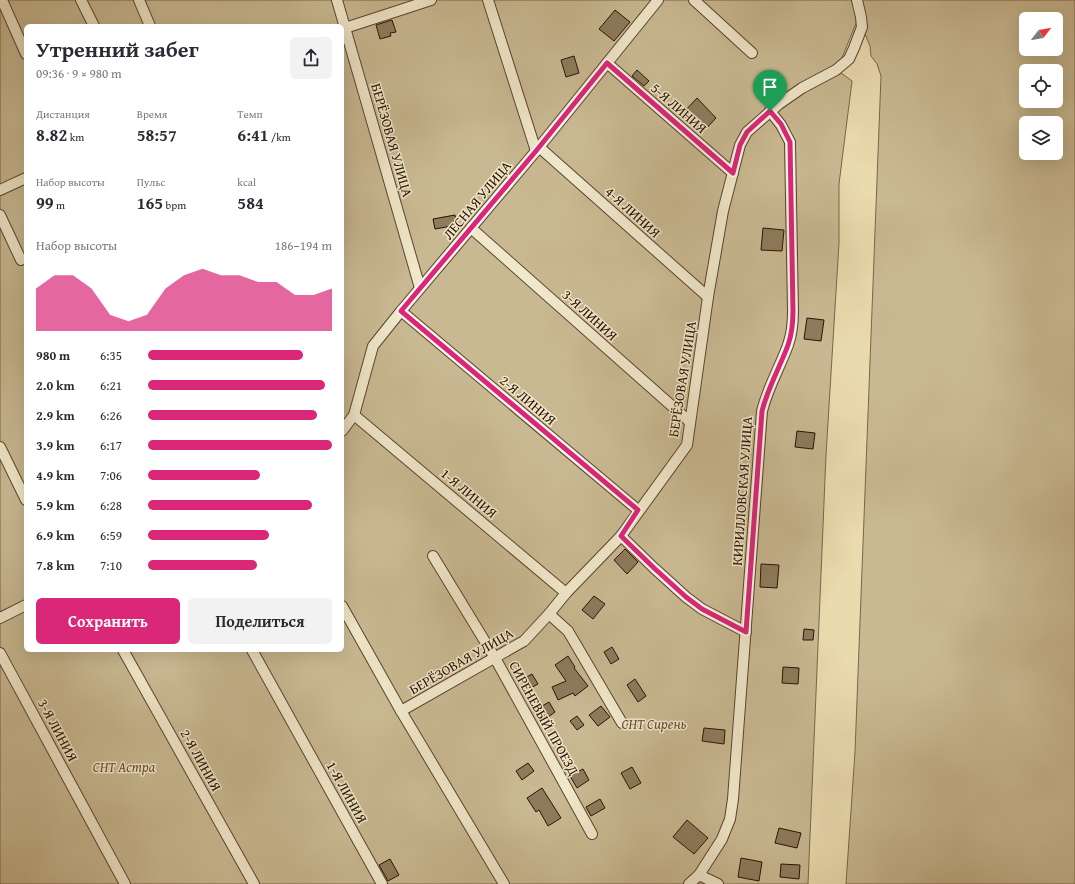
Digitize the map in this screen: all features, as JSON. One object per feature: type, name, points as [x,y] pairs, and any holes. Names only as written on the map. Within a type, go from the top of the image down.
[{"type":"street","points":[[2,0],[24,50]]},
{"type":"street","points":[[81,0],[93,24]]},
{"type":"street","points":[[139,0],[149,24]]},
{"type":"street","name":"БЕРЁЗОВАЯ УЛИЦА","points":[[337,0],[342,24]]},
{"type":"street","points":[[344,29],[431,0]]},
{"type":"street","points":[[488,0],[538,149]]},
{"type":"street","points":[[646,0],[650,10]]},
{"type":"street","name":"ЛЕСНАЯ УЛИЦА","points":[[344,428],[354,415],[374,346],[420,288],[538,149],[658,0]]},
{"type":"street","points":[[694,0],[752,53]]},
{"type":"street","name":"БЕРЁЗОВАЯ УЛИЦА","points":[[401,711],[524,641],[621,536],[638,510],[687,445],[708,297],[723,211],[740,145],[747,132],[770,111],[802,88],[836,70],[849,59],[862,27],[857,0]]},
{"type":"street","name":"БЕРЁЗОВАЯ УЛИЦА","points":[[344,32],[420,288]]},
{"type":"street","name":"5-Я ЛИНИЯ","points":[[607,63],[733,173]]},
{"type":"street","name":"КИРИЛЛОВСКАЯ УЛИЦА","points":[[689,884],[699,875],[722,839],[730,819],[733,799],[762,411],[765,397],[788,345],[792,327],[790,142],[781,124],[770,111]]},
{"type":"street","name":"4-Я ЛИНИЯ","points":[[538,149],[708,297]]},
{"type":"street","points":[[0,190],[24,179]]},
{"type":"street","points":[[0,215],[21,260]]},
{"type":"street","name":"3-Я ЛИНИЯ","points":[[472,228],[690,422]]},
{"type":"street","name":"2-Я ЛИНИЯ","points":[[401,311],[638,510]]},
{"type":"street","name":"1-Я ЛИНИЯ","points":[[354,415],[566,594]]},
{"type":"street","points":[[0,447],[24,496]]},
{"type":"street","points":[[621,536],[654,568],[702,609],[746,632]]},
{"type":"street","name":"СИРЕНЕВЫЙ ПРОЕЗД","points":[[433,556],[495,658],[592,834]]},
{"type":"street","points":[[0,618],[24,606]]},
{"type":"street","points":[[344,610],[401,711],[504,884]]},
{"type":"street","points":[[549,614],[568,631],[622,723]]},
{"type":"street","name":"2-Я ЛИНИЯ","points":[[125,652],[254,884]]},
{"type":"street","name":"1-Я ЛИНИЯ","points":[[253,652],[382,884]]},
{"type":"street","name":"3-Я ЛИНИЯ","points":[[0,653],[125,884]]},
{"type":"street","points":[[699,875],[718,884]]},
{"type":"green space","points":[[0,0],[1075,0],[1075,884],[846,884],[855,752],[881,76],[877,64],[871,56],[870,46],[859,16],[837,70],[852,81],[839,184],[839,243],[826,455],[808,884],[0,884]]},
{"type":"building","points":[[615,10],[630,22],[614,41],[599,29]]},
{"type":"building","points":[[392,20],[396,32],[390,33],[391,36],[380,39],[376,25]]},
{"type":"building","points":[[574,56],[579,73],[566,77],[561,60]]},
{"type":"building","points":[[637,70],[649,81],[644,86],[632,76]]},
{"type":"building","points":[[697,98],[716,118],[702,133],[682,114]]},
{"type":"building","points":[[455,215],[457,225],[435,229],[433,219]]},
{"type":"building","points":[[763,228],[784,230],[782,251],[761,250]]},
{"type":"building","points":[[807,318],[824,320],[821,341],[804,339]]},
{"type":"building","points":[[797,431],[815,433],[813,449],[795,447]]},
{"type":"building","points":[[625,549],[638,562],[627,574],[614,560]]},
{"type":"building","points":[[761,564],[779,565],[777,588],[760,587]]},
{"type":"building","points":[[594,596],[605,604],[593,619],[582,610]]},
{"type":"building","points":[[804,629],[814,630],[813,640],[803,640]]},
{"type":"building","points":[[612,647],[619,659],[611,664],[604,652]]},
{"type":"building","points":[[568,656],[575,667],[574,668],[588,686],[575,696],[573,693],[558,700],[552,687],[566,681],[555,665]]},
{"type":"building","points":[[783,667],[799,668],[798,684],[782,683]]},
{"type":"building","points":[[532,674],[538,684],[527,690],[522,680]]},
{"type":"building","points":[[635,679],[646,696],[638,702],[627,685]]},
{"type":"building","points":[[549,702],[555,712],[544,720],[537,709]]},
{"type":"building","points":[[601,706],[610,717],[598,726],[589,715]]},
{"type":"building","points":[[577,716],[584,725],[577,730],[570,721]]},
{"type":"building","points":[[704,728],[725,730],[724,744],[702,741]]},
{"type":"building","points":[[528,763],[534,771],[522,780],[516,771]]},
{"type":"building","points":[[632,767],[641,783],[630,789],[621,773]]},
{"type":"building","points":[[583,769],[589,780],[577,788],[570,776]]},
{"type":"building","points":[[542,788],[561,818],[548,826],[539,810],[536,812],[527,798]]},
{"type":"building","points":[[600,799],[605,808],[591,816],[586,807]]},
{"type":"building","points":[[687,820],[708,838],[694,854],[673,837]]},
{"type":"building","points":[[779,828],[801,833],[797,848],[775,843]]},
{"type":"building","points":[[741,858],[762,862],[759,881],[738,877]]},
{"type":"building","points":[[390,859],[399,875],[388,881],[379,865]]},
{"type":"building","points":[[781,864],[800,865],[799,879],[780,877]]},
{"type":"route","points":[[607,63],[733,173],[740,145],[747,132],[770,111],[781,124],[790,142],[793,311],[791,336],[765,397],[762,411],[746,632],[702,609],[686,597],[654,568],[621,536],[638,510],[401,311],[536,151],[607,63]]},
{"type":"park label","name":"СНТ Сирень","points":[[654,724]]},
{"type":"park label","name":"СНТ Астра","points":[[124,767]]}]
